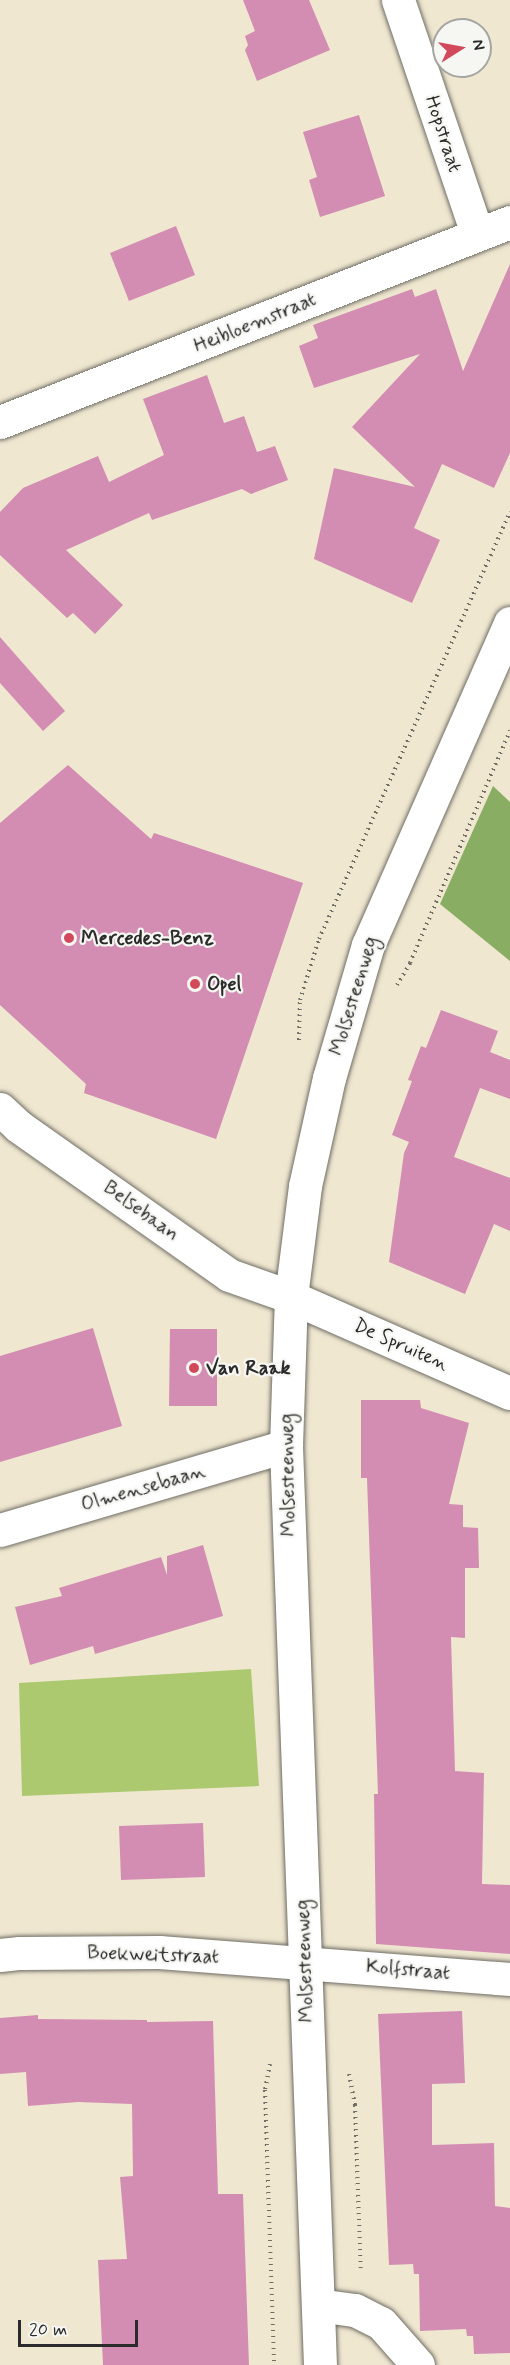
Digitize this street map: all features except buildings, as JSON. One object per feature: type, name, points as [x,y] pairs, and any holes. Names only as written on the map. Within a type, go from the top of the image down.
[{"type":"street","name":"Hopstraat","points":[[398,0],[477,234]]},
{"type":"street","name":"Heibloemstraat","points":[[0,422],[510,222]]},
{"type":"street","name":"Molsesteenweg","points":[[320,2365],[286,1446],[291,1297],[305,1186],[312,1153],[329,1078],[368,945],[510,623]]},
{"type":"street","name":"Belsebaan","points":[[0,1109],[18,1126],[229,1275],[291,1297]]},
{"type":"street","name":"De Spruiten","points":[[291,1297],[510,1394]]},
{"type":"street","name":"Olmensebaan","points":[[0,1530],[286,1446]]},
{"type":"street","name":"Boekweitstraat","points":[[0,1955],[159,1952],[306,1962]]},
{"type":"street","name":"Kolfstraat","points":[[306,1962],[510,1979]]},
{"type":"street","points":[[318,2305],[355,2310],[381,2323],[418,2365]]},
{"type":"path","points":[[392,994],[410,963],[510,731]]},
{"type":"path","points":[[271,2060],[265,2090],[274,2365]]},
{"type":"green space","points":[[493,786],[510,802],[510,961],[440,904]]},
{"type":"green space","points":[[251,1669],[259,1786],[22,1796],[19,1683]]},
{"type":"place","name":"Mercedes-Benz","points":[[69,938]]},
{"type":"place","name":"Opel","points":[[195,984]]},
{"type":"place","name":"Van Raak","points":[[194,1368]]}]
